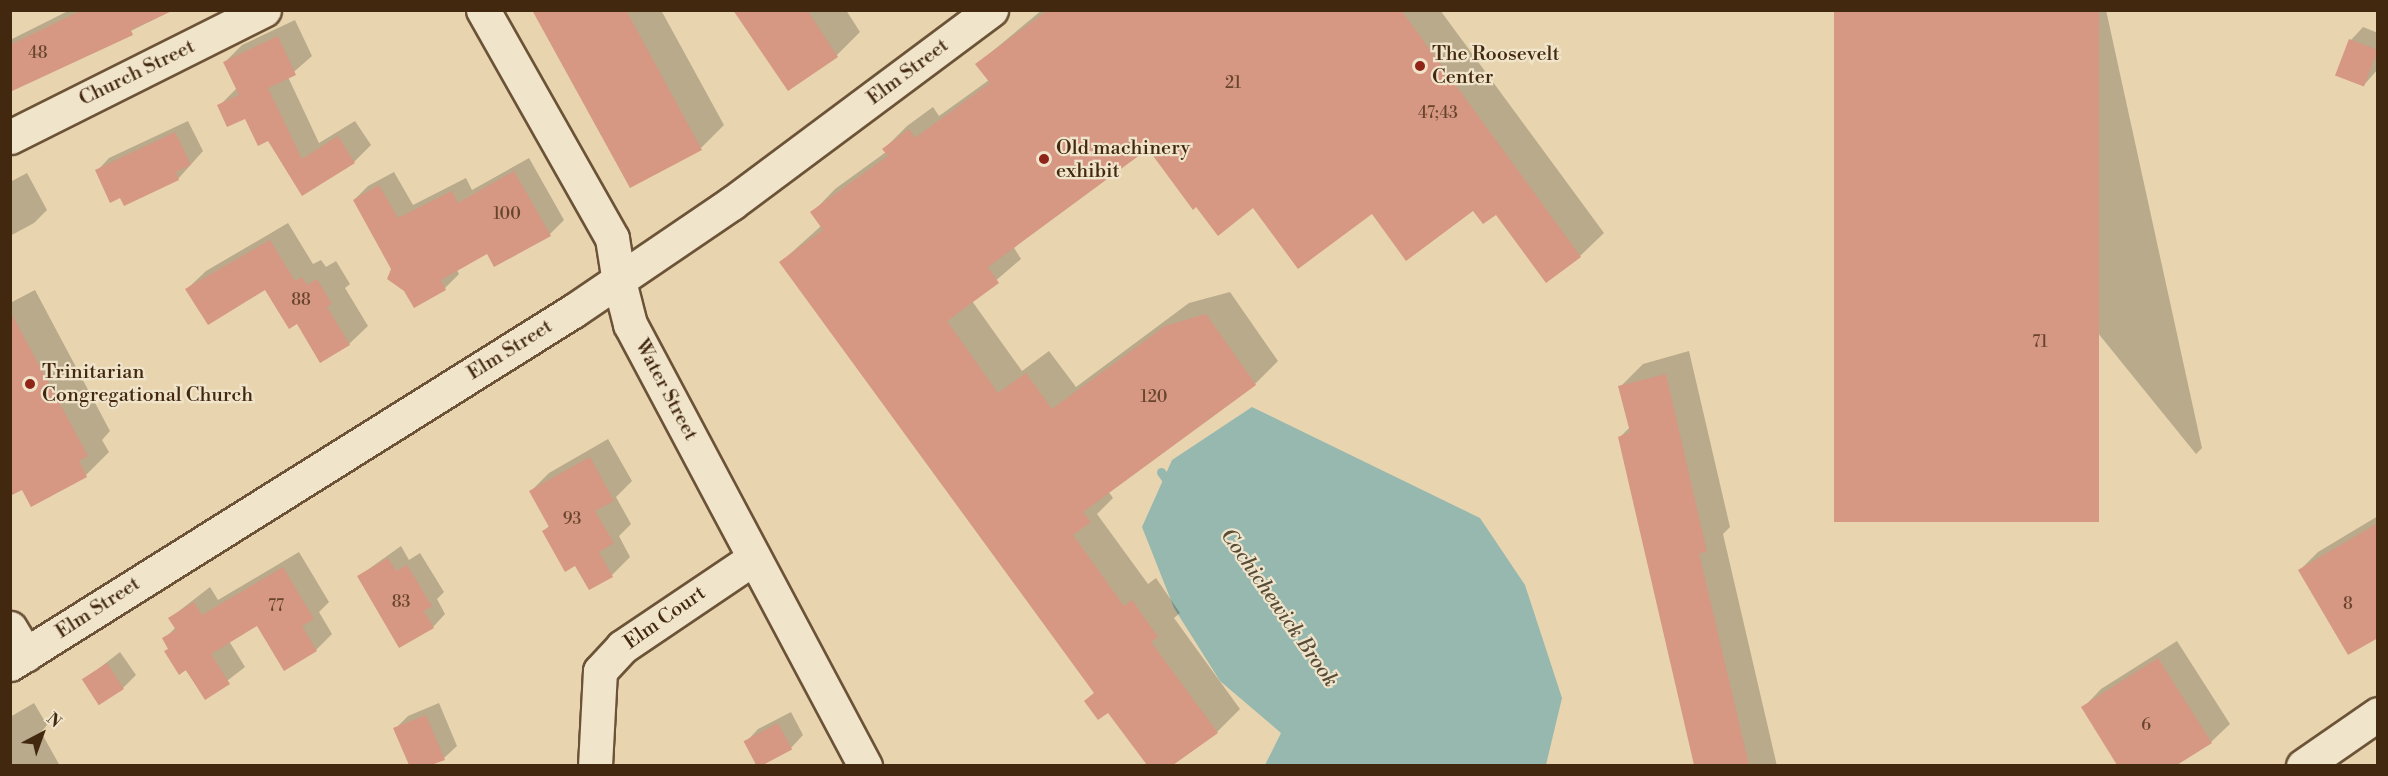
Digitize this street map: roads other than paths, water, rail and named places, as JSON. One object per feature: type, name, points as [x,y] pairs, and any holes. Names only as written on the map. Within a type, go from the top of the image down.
[{"type":"street","name":"Church Street","points":[[10,136],[264,10]]},
{"type":"street","name":"Water Street","points":[[483,10],[612,238],[618,277],[630,324],[865,765]]},
{"type":"street","name":"Elm Street","points":[[16,649],[573,311],[618,277],[732,203],[992,10]]},
{"type":"street","name":"Elm Court","points":[[595,765],[600,672],[622,646],[754,558]]},
{"type":"street","points":[[2303,765],[2378,714]]},
{"type":"water","points":[[1252,407],[1480,518],[1525,585],[1562,698],[1546,765],[1265,765],[1281,733],[1220,681],[1174,608],[1142,527],[1172,460]]},
{"type":"waterway","name":"Cochichewick Brook","points":[[1161,472],[1171,486]]},
{"type":"place","name":"The Roosevelt Center","points":[[1420,66]]},
{"type":"place","name":"Old machinery exhibit","points":[[1044,159]]},
{"type":"place","name":"Trinitarian Congregational Church","points":[[30,384]]}]
